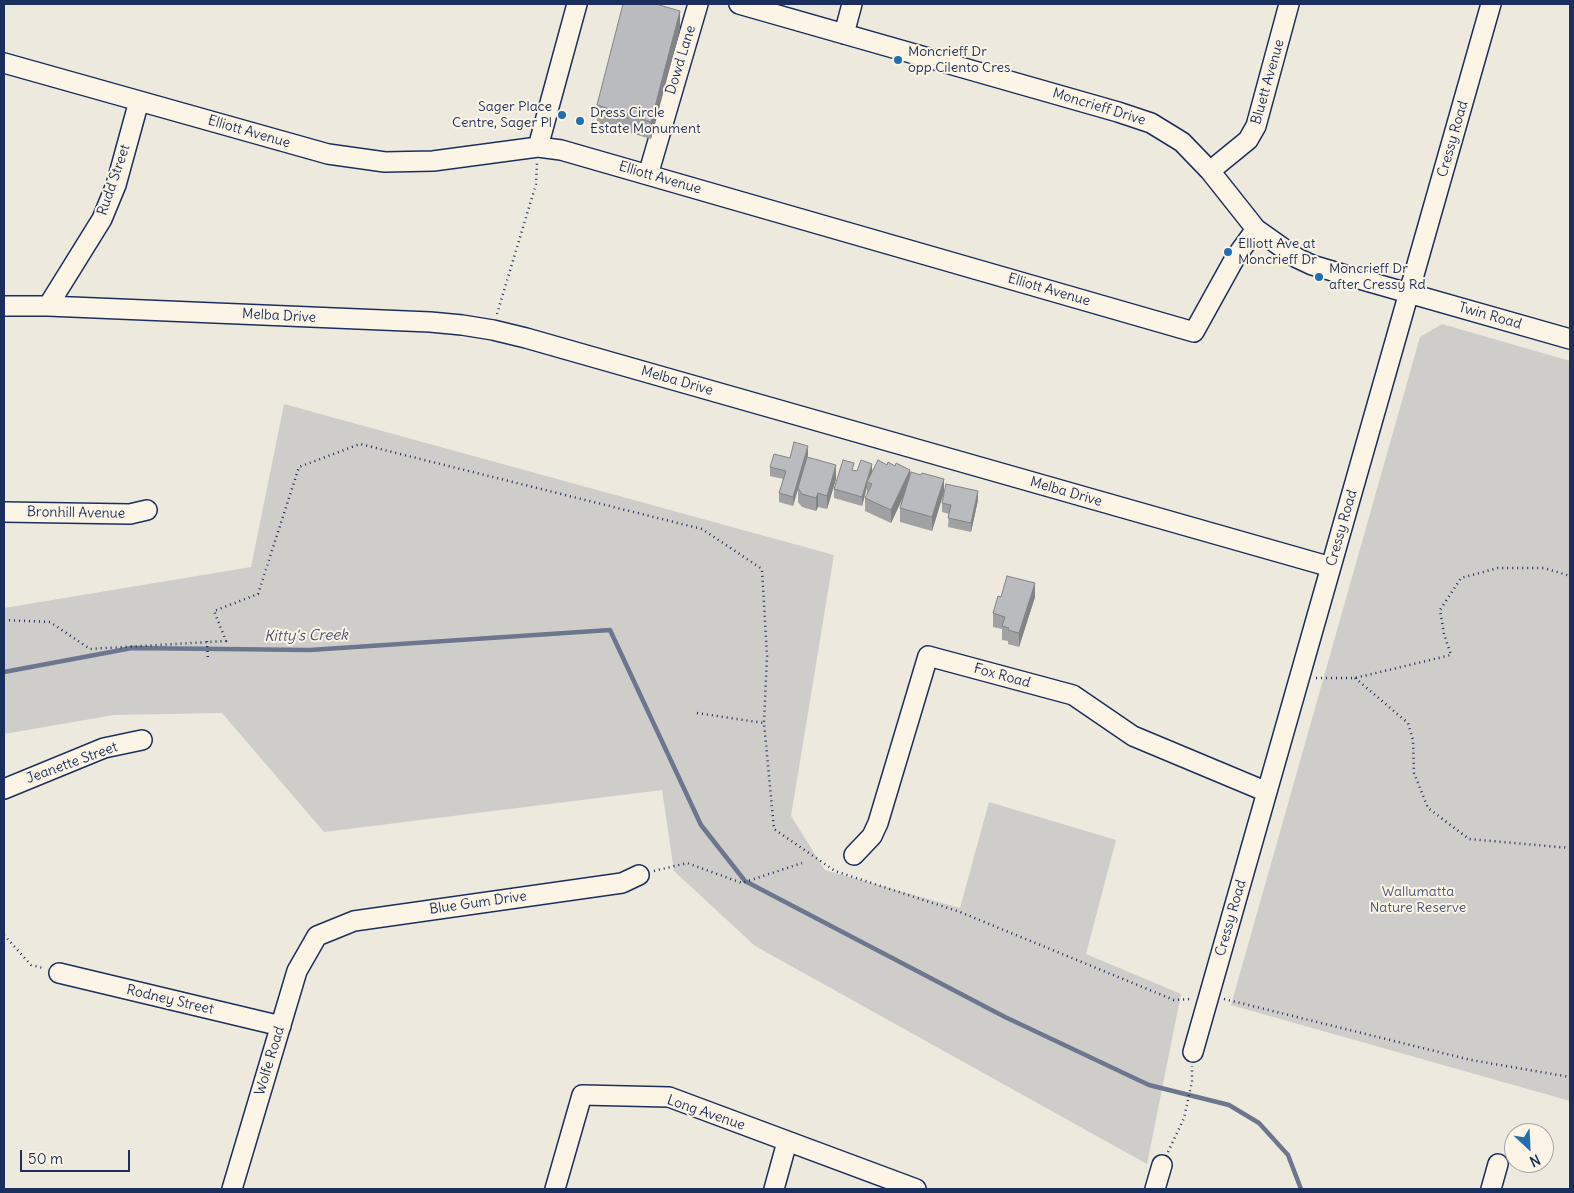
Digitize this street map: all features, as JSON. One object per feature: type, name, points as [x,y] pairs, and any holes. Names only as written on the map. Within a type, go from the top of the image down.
[{"type":"street","points":[[538,147],[577,4]]},
{"type":"street","name":"Dowd Lane","points":[[648,175],[698,4]]},
{"type":"street","name":"Moncrieff Drive","points":[[740,4],[1151,123],[1182,142],[1210,171],[1256,229],[1284,251],[1312,265],[1409,293]]},
{"type":"street","points":[[844,34],[852,4]]},
{"type":"street","name":"Bluett Avenue","points":[[1210,171],[1248,140],[1256,126],[1289,4]]},
{"type":"street","name":"Cressy Road","points":[[1193,1052],[1492,4]]},
{"type":"street","name":"Elliott Avenue","points":[[4,62],[328,154],[386,162],[433,161],[538,147],[561,150],[1194,332],[1235,258],[1256,229]]},
{"type":"street","name":"Rudd Street","points":[[48,306],[102,219],[116,185],[139,101]]},
{"type":"street","name":"Twin Road","points":[[1409,293],[1570,339]]},
{"type":"street","name":"Melba Drive","points":[[4,306],[48,306],[430,322],[492,330],[545,343],[1331,567]]},
{"type":"street","name":"Bronhill Avenue","points":[[4,512],[130,514],[147,510]]},
{"type":"street","name":"Fox Road","points":[[854,855],[872,836],[878,823],[928,656],[1073,695],[1133,736],[1267,792]]},
{"type":"street","name":"Jeanette Street","points":[[4,789],[104,748],[142,740]]},
{"type":"street","name":"Blue Gum Drive","points":[[317,936],[354,921],[622,883],[639,874]]},
{"type":"street","name":"Wolfe Road","points":[[232,1189],[297,971],[317,936]]},
{"type":"street","name":"Rodney Street","points":[[59,973],[281,1026]]},
{"type":"street","name":"Long Avenue","points":[[556,1189],[582,1095],[669,1098],[916,1189]]},
{"type":"street","points":[[774,1189],[787,1142]]},
{"type":"street","points":[[1491,1189],[1498,1164]]},
{"type":"street","points":[[1155,1189],[1162,1165]]},
{"type":"path","points":[[492,330],[536,184],[538,147]]},
{"type":"path","points":[[4,620],[50,622],[90,649],[226,641],[214,612],[258,594],[299,467],[360,444],[702,529],[762,569],[767,656],[764,723],[774,829],[835,871],[960,912],[1174,1000],[1209,997],[1232,1000],[1470,1060],[1570,1077]]},
{"type":"path","points":[[1299,679],[1355,678],[1451,655],[1444,634],[1440,610],[1461,578],[1498,568],[1544,568],[1570,576]]},
{"type":"path","points":[[207,641],[208,661]]},
{"type":"path","points":[[1355,678],[1408,723],[1413,740],[1414,773],[1428,808],[1469,839],[1570,848]]},
{"type":"path","points":[[697,713],[764,723]]},
{"type":"path","points":[[639,874],[687,863],[742,883],[802,863]]},
{"type":"path","points":[[4,935],[31,965],[59,973]]},
{"type":"path","points":[[1162,1165],[1184,1118],[1192,1082]]},
{"type":"green space","name":"Wallumatta Nature Reserve","points":[[1442,324],[1570,361],[1570,1101],[1231,1005],[1420,337]]},
{"type":"green space","points":[[284,404],[834,555],[791,816],[825,870],[960,908],[989,802],[1116,840],[1086,954],[1181,994],[1147,1164],[755,946],[674,871],[662,790],[324,832],[222,713],[114,715],[4,734],[4,608],[251,567]]},
{"type":"building","points":[[623,4],[656,4],[680,11],[651,122],[597,105]]},
{"type":"building","points":[[794,442],[808,446],[793,497],[779,493],[786,471],[770,467],[774,454],[790,458]]},
{"type":"building","points":[[807,457],[836,465],[827,496],[818,493],[816,498],[802,494],[798,488]]},
{"type":"building","points":[[843,460],[854,463],[852,470],[857,471],[861,460],[872,464],[862,497],[834,489]]},
{"type":"building","points":[[878,460],[887,465],[888,462],[895,466],[896,463],[910,470],[891,510],[865,498],[872,484],[867,482]]},
{"type":"building","points":[[911,472],[944,479],[932,517],[900,508]]},
{"type":"building","points":[[946,484],[978,491],[971,523],[948,518],[951,505],[942,503]]},
{"type":"building","points":[[1007,576],[1035,583],[1019,633],[1002,626],[1005,617],[993,613],[998,596],[1001,597]]},
{"type":"waterway","name":"Kitty's Creek","points":[[4,672],[132,648],[310,650],[610,630],[701,825],[745,881],[1005,1017],[1149,1085],[1229,1105],[1259,1123],[1288,1155],[1301,1189]]},
{"type":"place","name":"Moncrieff Dr opp Cilento Cres","points":[[898,60]]},
{"type":"place","name":"Sager Place Centre, Sager Pl","points":[[562,115]]},
{"type":"place","name":"Dress Circle Estate Monument","points":[[580,121]]},
{"type":"place","name":"Elliott Ave at Moncrieff Dr","points":[[1228,252]]},
{"type":"place","name":"Moncrieff Dr after Cressy Rd","points":[[1319,277]]}]
